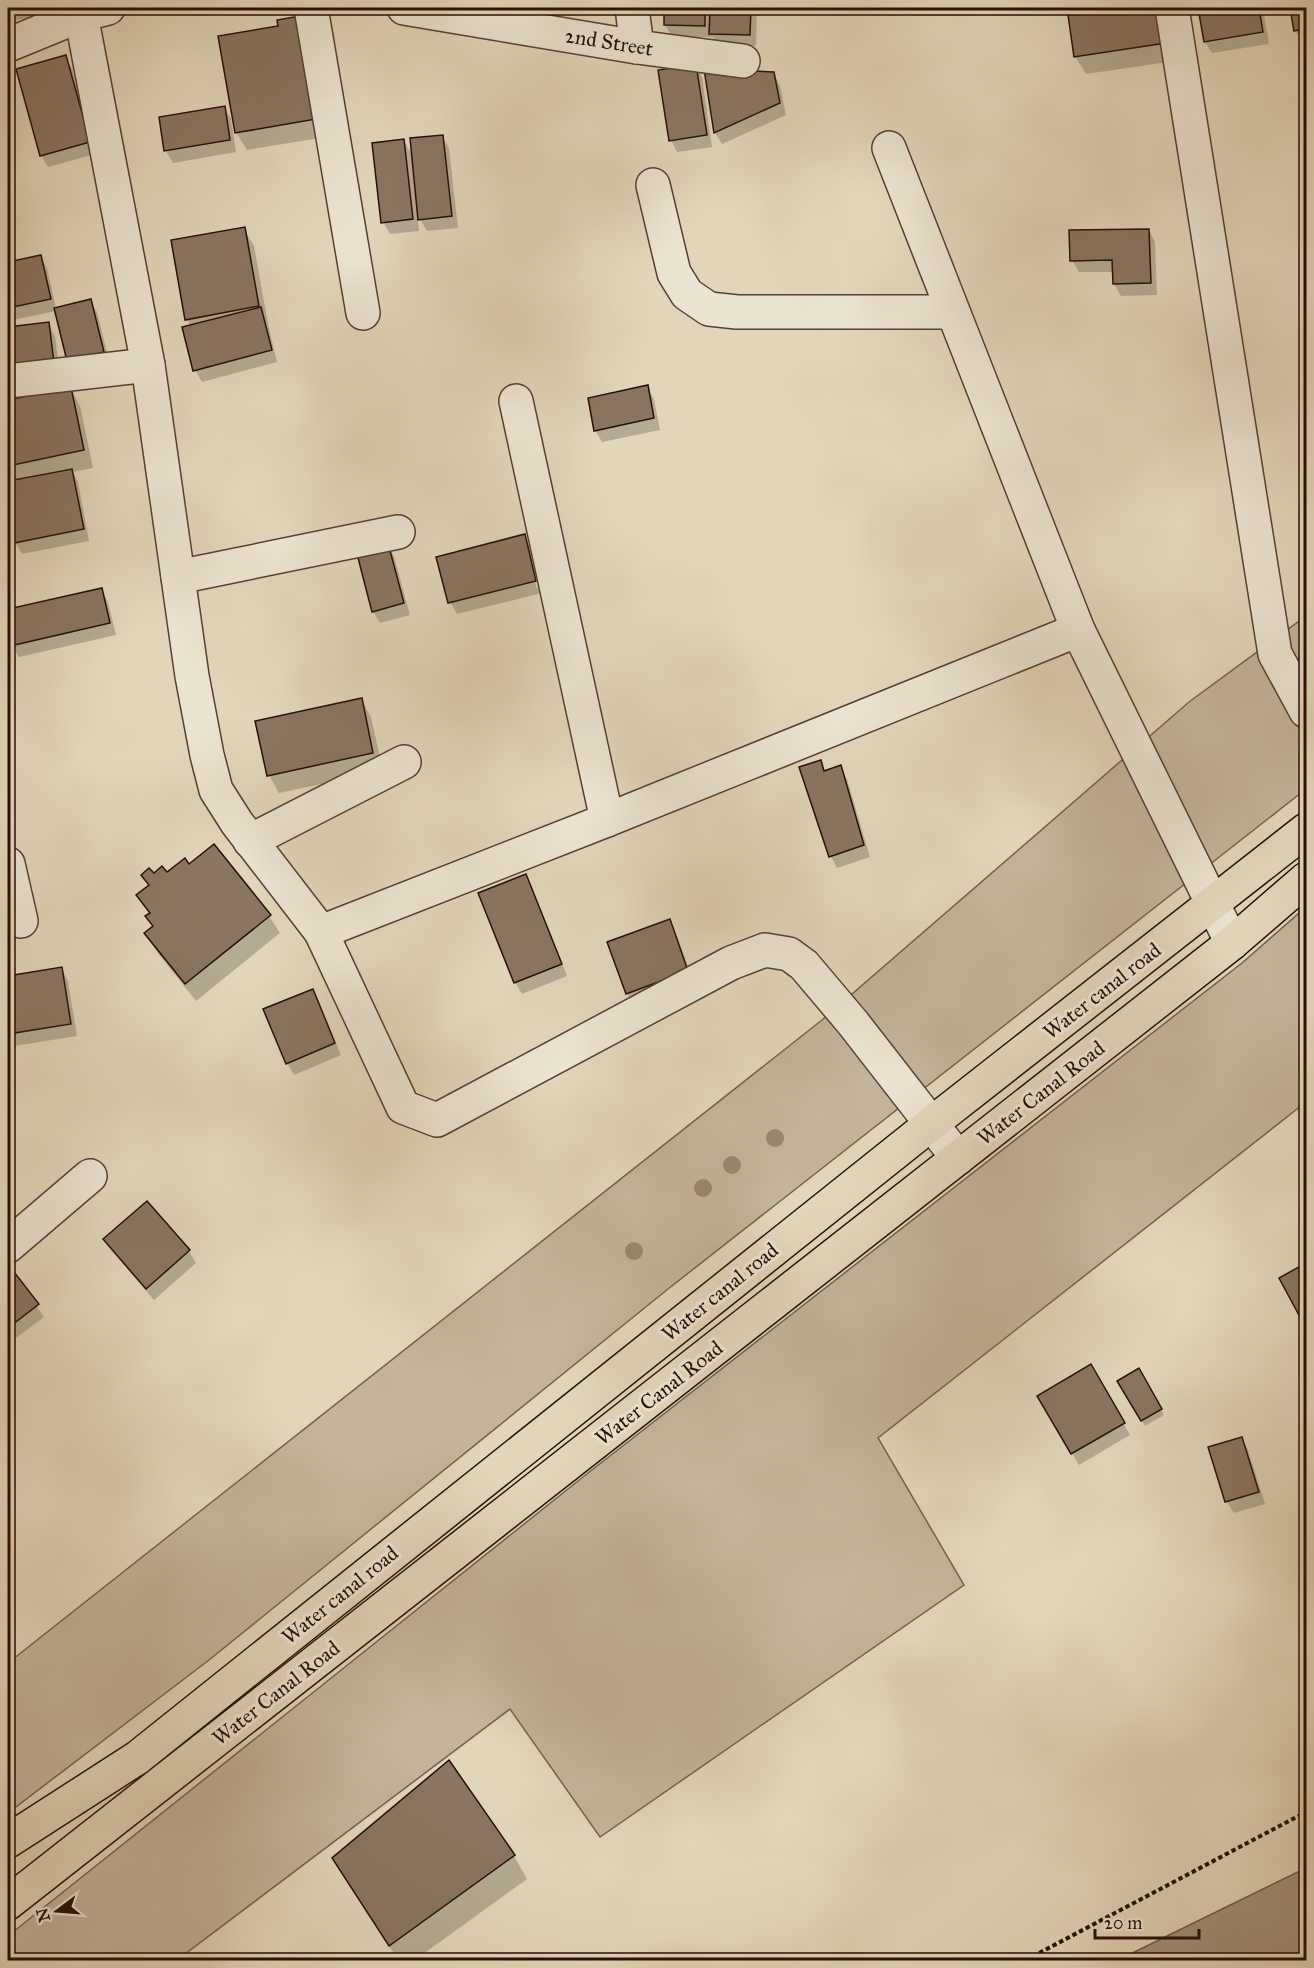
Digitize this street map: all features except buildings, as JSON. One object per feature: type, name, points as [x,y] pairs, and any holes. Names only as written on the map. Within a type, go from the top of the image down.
[{"type":"main road","name":"Water canal road","points":[[8,1840],[137,1758],[931,1124],[1306,830]]},
{"type":"main road","name":"Water Canal Road","points":[[8,1903],[1232,943],[1306,879]]},
{"type":"street","points":[[311,8],[363,313]]},
{"type":"street","name":"2nd Street","points":[[404,8],[637,47],[743,61]]},
{"type":"street","points":[[632,8],[637,47]]},
{"type":"street","points":[[1172,8],[1275,654],[1306,711]]},
{"type":"street","points":[[8,45],[94,11],[148,365],[192,676],[216,790],[250,841],[321,932],[403,1107],[437,1120],[731,963],[765,950],[789,954],[804,965],[853,1023],[958,1158]]},
{"type":"street","points":[[889,148],[1078,630],[1232,943]]},
{"type":"street","points":[[653,185],[674,273],[687,294],[709,309],[737,312],[952,312]]},
{"type":"street","points":[[8,381],[148,365]]},
{"type":"street","points":[[516,401],[607,820]]},
{"type":"street","points":[[178,577],[398,532]]},
{"type":"street","points":[[321,932],[607,820],[1078,630]]},
{"type":"street","points":[[250,841],[404,762]]},
{"type":"street","points":[[8,864],[21,921]]},
{"type":"street","points":[[8,1246],[90,1176]]},
{"type":"path","points":[[1026,1960],[1306,1812]]},
{"type":"shaded area","points":[[1306,616],[1306,789],[668,1289],[209,1660],[8,1813],[8,1663],[822,1020],[1189,702]]},
{"type":"shaded area","points":[[1306,907],[1306,1102],[878,1438],[964,1585],[600,1837],[510,1709],[177,1960],[8,1960],[8,1936],[583,1477],[1242,963]]},
{"type":"shaded area","points":[[1306,1868],[1306,1960],[1118,1960]]}]
